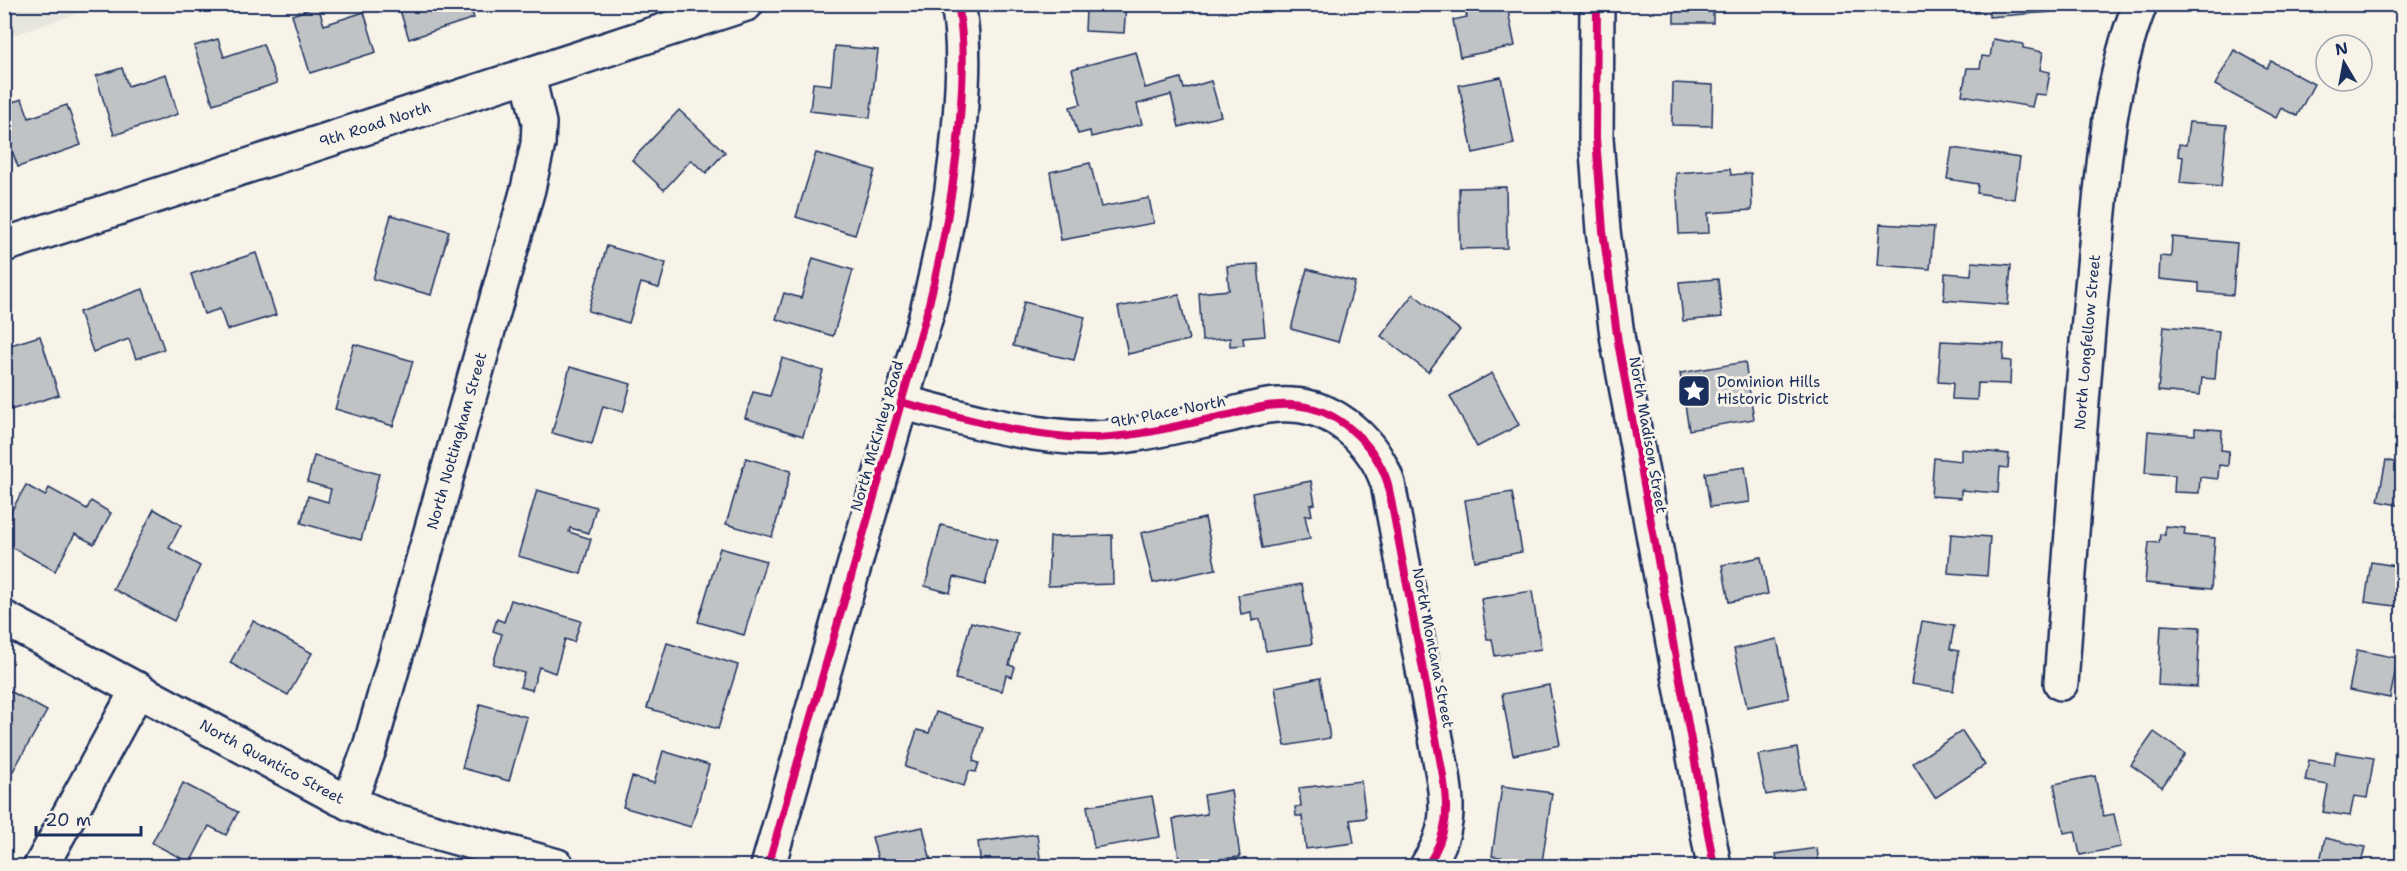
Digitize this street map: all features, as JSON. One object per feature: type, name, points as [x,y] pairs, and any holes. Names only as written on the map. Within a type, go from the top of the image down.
[{"type":"street","name":"9th Road North","points":[[4,245],[746,4]]},
{"type":"street","name":"North McKinley Road","points":[[768,867],[902,402],[943,249],[952,198],[963,80],[963,40],[958,4]]},
{"type":"street","name":"North Madison Street","points":[[1597,4],[1596,138],[1602,222],[1617,333],[1629,413],[1714,867]]},
{"type":"street","name":"North Longfellow Street","points":[[2061,684],[2087,344],[2103,171],[2113,98],[2124,51],[2140,4]]},
{"type":"street","name":"North Nottingham Street","points":[[349,803],[370,747],[525,199],[539,132],[538,116],[528,76]]},
{"type":"street","name":"9th Place North","points":[[902,402],[981,422],[1067,438],[1120,436],[1259,408],[1291,405],[1317,410],[1332,416],[1360,438]]},
{"type":"street","name":"North Montana Street","points":[[1360,438],[1382,468],[1391,495],[1447,796],[1447,814],[1443,832],[1427,867]]},
{"type":"street","name":"North Quantico Street","points":[[4,618],[349,803],[389,819],[557,867]]},
{"type":"street","points":[[41,867],[138,689]]},
{"type":"shaded area","points":[[5,4],[103,4],[103,5],[5,38]]},
{"type":"building","points":[[398,4],[469,4],[474,18],[409,39]]},
{"type":"building","points":[[1066,4],[1126,4],[1124,33],[1085,31],[1086,9],[1065,8]]},
{"type":"building","points":[[1464,4],[1512,4],[1514,9],[1508,11],[1515,46],[1460,57],[1453,20],[1467,17]]},
{"type":"building","points":[[1674,4],[1713,4],[1713,23],[1674,23]]},
{"type":"building","points":[[1974,4],[2050,4],[2051,12],[1989,17],[1989,12],[1975,13]]},
{"type":"building","points":[[318,6],[324,25],[364,12],[376,52],[310,73],[292,15]]},
{"type":"building","points":[[218,39],[224,57],[263,44],[277,83],[213,104],[194,46]]},
{"type":"building","points":[[1993,39],[2023,44],[2023,48],[2043,52],[2040,70],[2050,72],[2046,95],[2035,94],[2032,107],[1962,95],[1967,68],[1980,68],[1982,56],[1990,57]]},
{"type":"building","points":[[835,46],[878,50],[870,118],[810,111],[813,83],[831,85]]},
{"type":"building","points":[[2234,50],[2267,68],[2271,61],[2314,84],[2297,116],[2281,108],[2276,118],[2215,85]]},
{"type":"building","points":[[1136,52],[1145,88],[1181,78],[1184,89],[1211,81],[1221,116],[1179,127],[1171,95],[1137,104],[1142,124],[1091,137],[1090,131],[1078,134],[1070,107],[1081,104],[1072,69]]},
{"type":"building","points":[[122,68],[128,86],[166,74],[178,114],[114,135],[96,76]]},
{"type":"building","points":[[1501,77],[1514,144],[1473,153],[1459,85]]},
{"type":"building","points":[[1673,83],[1713,85],[1712,126],[1672,125]]},
{"type":"building","points":[[22,99],[29,118],[67,105],[81,145],[18,167],[4,129],[4,105]]},
{"type":"building","points":[[679,110],[725,152],[706,173],[691,160],[664,190],[632,160]]},
{"type":"building","points":[[2189,122],[2227,125],[2221,187],[2180,183],[2183,157],[2178,156],[2179,144],[2186,145]]},
{"type":"building","points":[[1952,148],[2020,158],[2014,199],[1977,193],[1978,184],[1947,179]]},
{"type":"building","points":[[816,153],[875,170],[855,235],[796,217]]},
{"type":"building","points":[[1090,163],[1101,207],[1149,198],[1154,223],[1061,240],[1050,172]]},
{"type":"building","points":[[1730,169],[1731,175],[1751,173],[1752,210],[1708,213],[1709,233],[1679,234],[1676,173]]},
{"type":"building","points":[[1506,187],[1507,248],[1460,249],[1459,188]]},
{"type":"building","points":[[391,215],[449,231],[431,295],[373,279]]},
{"type":"building","points":[[1880,224],[1934,227],[1930,269],[1877,265]]},
{"type":"building","points":[[2172,237],[2237,243],[2233,295],[2199,292],[2199,283],[2159,279],[2160,256],[2171,257]]},
{"type":"building","points":[[607,246],[666,263],[659,288],[641,283],[629,323],[588,311]]},
{"type":"building","points":[[256,253],[276,315],[227,330],[220,309],[204,314],[191,274]]},
{"type":"building","points":[[813,258],[853,270],[833,336],[776,319],[784,293],[801,298]]},
{"type":"building","points":[[1972,262],[2011,265],[2008,305],[1944,300],[1945,273],[1971,275]]},
{"type":"building","points":[[1258,264],[1265,336],[1243,338],[1244,345],[1230,346],[1230,338],[1202,341],[1199,293],[1229,290],[1227,266]]},
{"type":"building","points":[[1307,269],[1355,282],[1338,342],[1291,329]]},
{"type":"building","points":[[1718,279],[1722,317],[1683,321],[1679,282]]},
{"type":"building","points":[[143,289],[164,349],[136,359],[129,339],[93,352],[79,312]]},
{"type":"building","points":[[1413,294],[1460,330],[1428,372],[1381,336]]},
{"type":"building","points":[[1179,295],[1189,340],[1128,354],[1118,307]]},
{"type":"building","points":[[1024,302],[1085,317],[1074,360],[1013,346]]},
{"type":"building","points":[[2164,326],[2219,331],[2215,379],[2202,378],[2200,395],[2158,391]]},
{"type":"building","points":[[40,336],[59,395],[4,412],[4,347]]},
{"type":"building","points":[[1941,341],[2004,344],[2003,360],[2011,361],[2010,384],[1978,383],[1977,400],[1952,399],[1953,383],[1938,382]]},
{"type":"building","points":[[354,344],[413,361],[393,426],[335,409]]},
{"type":"building","points":[[782,358],[823,371],[803,436],[745,418],[753,392],[770,396]]},
{"type":"building","points":[[1745,362],[1754,419],[1689,430],[1680,373]]},
{"type":"building","points":[[570,367],[631,384],[623,412],[603,406],[592,444],[552,433]]},
{"type":"building","points":[[1492,373],[1519,425],[1477,447],[1450,396]]},
{"type":"building","points":[[2402,379],[2402,418],[2395,417]]},
{"type":"building","points":[[2195,428],[2222,430],[2221,450],[2229,451],[2228,466],[2219,465],[2218,479],[2200,477],[2199,493],[2174,492],[2175,475],[2145,473],[2148,431],[2195,435]]},
{"type":"building","points":[[1961,449],[2009,454],[2008,468],[2000,467],[1998,493],[1961,490],[1961,498],[1931,496],[1934,458],[1961,461]]},
{"type":"building","points":[[314,456],[379,474],[361,540],[301,523],[308,496],[328,502],[331,489],[307,482]]},
{"type":"building","points":[[746,458],[791,471],[772,537],[726,524]]},
{"type":"building","points":[[2386,460],[2402,464],[2402,506],[2378,501]]},
{"type":"building","points":[[1745,467],[1750,502],[1710,507],[1705,473]]},
{"type":"building","points":[[1311,481],[1315,504],[1310,505],[1312,515],[1305,516],[1310,539],[1262,548],[1252,493]]},
{"type":"building","points":[[26,485],[45,496],[49,488],[87,509],[91,501],[111,513],[94,544],[75,534],[55,571],[4,543],[4,524]]},
{"type":"building","points":[[537,490],[596,507],[589,533],[570,528],[569,532],[591,539],[581,574],[518,556]]},
{"type":"building","points":[[1512,492],[1522,552],[1475,561],[1465,500]]},
{"type":"building","points":[[154,509],[181,525],[169,548],[200,566],[174,621],[113,589]]},
{"type":"building","points":[[1205,518],[1216,569],[1153,583],[1141,533]]},
{"type":"building","points":[[941,525],[997,539],[985,585],[954,577],[950,593],[925,586]]},
{"type":"building","points":[[2165,526],[2185,528],[2184,535],[2215,538],[2211,589],[2145,583],[2149,542],[2159,543],[2160,534],[2165,535]]},
{"type":"building","points":[[1951,534],[1990,537],[1987,576],[1948,573]]},
{"type":"building","points":[[1112,535],[1113,584],[1048,586],[1050,537]]},
{"type":"building","points":[[720,548],[766,561],[744,635],[698,622]]},
{"type":"building","points":[[1761,557],[1768,594],[1729,602],[1722,565]]},
{"type":"building","points":[[2371,562],[2402,567],[2402,607],[2365,602]]},
{"type":"building","points":[[1302,584],[1312,644],[1266,651],[1260,619],[1252,621],[1251,612],[1241,614],[1238,595]]},
{"type":"building","points":[[1532,591],[1541,649],[1495,656],[1492,639],[1487,639],[1481,599]]},
{"type":"building","points":[[511,600],[581,621],[574,642],[565,639],[555,673],[539,667],[532,690],[520,687],[524,673],[493,664],[502,634],[493,631],[497,619],[504,622]]},
{"type":"building","points":[[253,621],[312,653],[288,695],[230,663]]},
{"type":"building","points":[[1922,621],[1954,626],[1950,649],[1959,651],[1953,691],[1911,684]]},
{"type":"building","points":[[971,622],[1018,634],[1009,665],[1015,667],[1012,677],[1006,675],[1002,691],[955,679]]},
{"type":"building","points":[[2161,625],[2200,627],[2197,687],[2158,685]]},
{"type":"building","points":[[1777,639],[1789,698],[1747,707],[1734,649]]},
{"type":"building","points":[[667,643],[738,665],[718,729],[647,708]]},
{"type":"building","points":[[2357,650],[2398,658],[2390,698],[2349,690]]},
{"type":"building","points":[[1320,678],[1330,738],[1285,746],[1275,687]]},
{"type":"building","points":[[1549,685],[1560,745],[1513,755],[1502,694]]},
{"type":"building","points":[[10,691],[47,711],[13,771],[4,766],[4,700]]},
{"type":"building","points":[[480,704],[527,717],[509,781],[462,768]]},
{"type":"building","points":[[936,712],[983,727],[973,761],[979,763],[976,772],[969,771],[964,786],[905,767],[917,730],[929,733]]},
{"type":"building","points":[[1962,731],[1985,765],[1935,798],[1913,763]]},
{"type":"building","points":[[2154,732],[2185,754],[2162,787],[2131,765]]},
{"type":"building","points":[[1797,748],[1804,788],[1766,795],[1758,755]]},
{"type":"building","points":[[663,751],[709,765],[691,827],[623,807],[632,777],[654,783]]},
{"type":"building","points":[[2336,752],[2374,758],[2367,798],[2354,796],[2350,816],[2323,812],[2328,785],[2305,781],[2309,760],[2334,764]]},
{"type":"building","points":[[2095,776],[2103,816],[2114,814],[2121,847],[2080,855],[2075,831],[2064,833],[2054,784]]},
{"type":"building","points":[[1361,781],[1366,818],[1350,820],[1354,843],[1306,849],[1302,816],[1296,816],[1295,807],[1301,806],[1299,788]]},
{"type":"building","points":[[183,783],[238,812],[226,835],[209,826],[190,863],[152,843]]},
{"type":"building","points":[[1502,786],[1552,793],[1542,863],[1492,856]]},
{"type":"building","points":[[1231,790],[1240,857],[1221,859],[1221,865],[1208,866],[1207,861],[1180,865],[1173,819],[1207,814],[1204,795]]},
{"type":"building","points":[[1152,796],[1160,837],[1094,848],[1087,806]]},
{"type":"building","points":[[923,827],[932,866],[882,866],[879,863],[872,837]]},
{"type":"building","points":[[1037,834],[1041,866],[981,866],[978,842]]},
{"type":"building","points":[[2325,838],[2365,847],[2360,866],[2319,866]]},
{"type":"building","points":[[1817,848],[1819,866],[1778,866],[1776,854]]},
{"type":"cycle path","points":[[768,866],[926,316],[938,267],[952,193],[960,118],[963,61],[958,4]]},
{"type":"cycle path","points":[[1597,4],[1596,138],[1603,231],[1618,342],[1714,866]]},
{"type":"cycle path","points":[[901,402],[995,426],[1065,437],[1089,438],[1142,433],[1276,405],[1308,407],[1324,412],[1352,430],[1374,455],[1388,484],[1442,770],[1446,796],[1445,820],[1440,842],[1427,866]]},
{"type":"place","name":"Dominion Hills Historic District","points":[[1694,391]]}]
